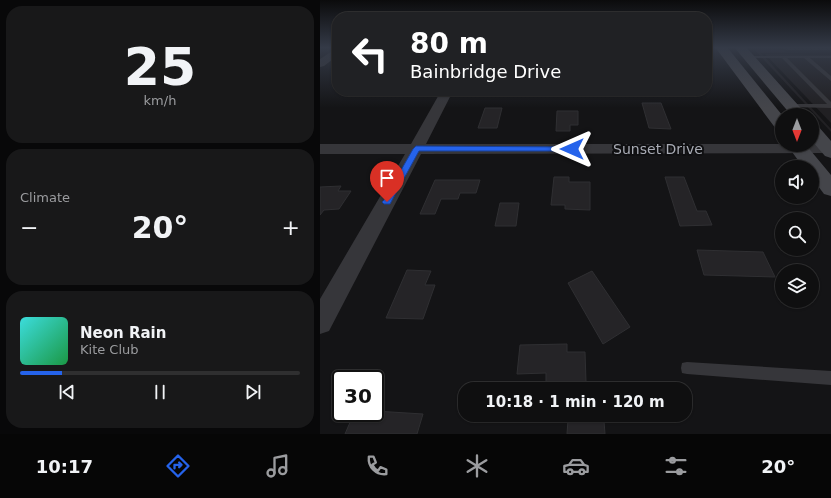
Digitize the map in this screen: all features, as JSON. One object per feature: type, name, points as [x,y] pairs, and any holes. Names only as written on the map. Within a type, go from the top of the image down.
[{"type":"main road","points":[[737,67],[775,117]]},
{"type":"main road","points":[[759,67],[793,108]]},
{"type":"main road","points":[[819,138],[830,151]]},
{"type":"main road","points":[[802,152],[831,189]]},
{"type":"street","points":[[320,322],[444,96]]},
{"type":"street","name":"Sunset Drive","points":[[320,148],[775,147]]},
{"type":"street","name":"Sunset Drive","points":[[819,150],[830,151]]},
{"type":"lane","points":[[793,67],[830,107]]},
{"type":"lane","points":[[817,67],[831,80]]},
{"type":"lane","points":[[818,108],[830,107]]},
{"type":"lane","points":[[687,368],[831,378]]},
{"type":"shaded area","points":[[771,67],[774,67],[812,108],[809,108]]},
{"type":"shaded area","points":[[778,67],[831,67],[831,123],[819,110],[819,108],[817,108]]},
{"type":"shaded area","points":[[819,116],[831,129],[831,132],[819,119]]},
{"type":"building","points":[[642,103],[661,103],[671,129],[649,128]]},
{"type":"building","points":[[485,108],[502,108],[497,128],[478,128]]},
{"type":"building","points":[[557,111],[578,111],[578,125],[570,125],[570,131],[556,131]]},
{"type":"building","points":[[554,177],[569,177],[569,182],[590,182],[590,210],[565,209],[565,205],[551,205]]},
{"type":"building","points":[[665,177],[684,177],[697,211],[706,211],[712,225],[680,226]]},
{"type":"building","points":[[435,180],[480,180],[476,193],[460,193],[458,199],[441,199],[435,214],[420,214]]},
{"type":"building","points":[[341,186],[338,191],[351,191],[339,209],[324,210],[320,215],[320,187]]},
{"type":"building","points":[[500,203],[519,203],[516,226],[495,226]]},
{"type":"building","points":[[697,250],[763,252],[775,277],[704,275]]},
{"type":"building","points":[[407,270],[431,271],[425,285],[435,285],[423,319],[386,318]]},
{"type":"building","points":[[592,271],[630,327],[603,344],[568,283]]},
{"type":"building","points":[[567,344],[567,352],[585,352],[586,382],[546,382],[546,373],[517,374],[520,345]]},
{"type":"building","points":[[384,412],[423,414],[417,434],[345,434],[350,422],[384,422]]},
{"type":"building","points":[[568,422],[604,422],[605,434],[567,434]]},
{"type":"route","points":[[387,202],[416,149],[572,149]]}]
